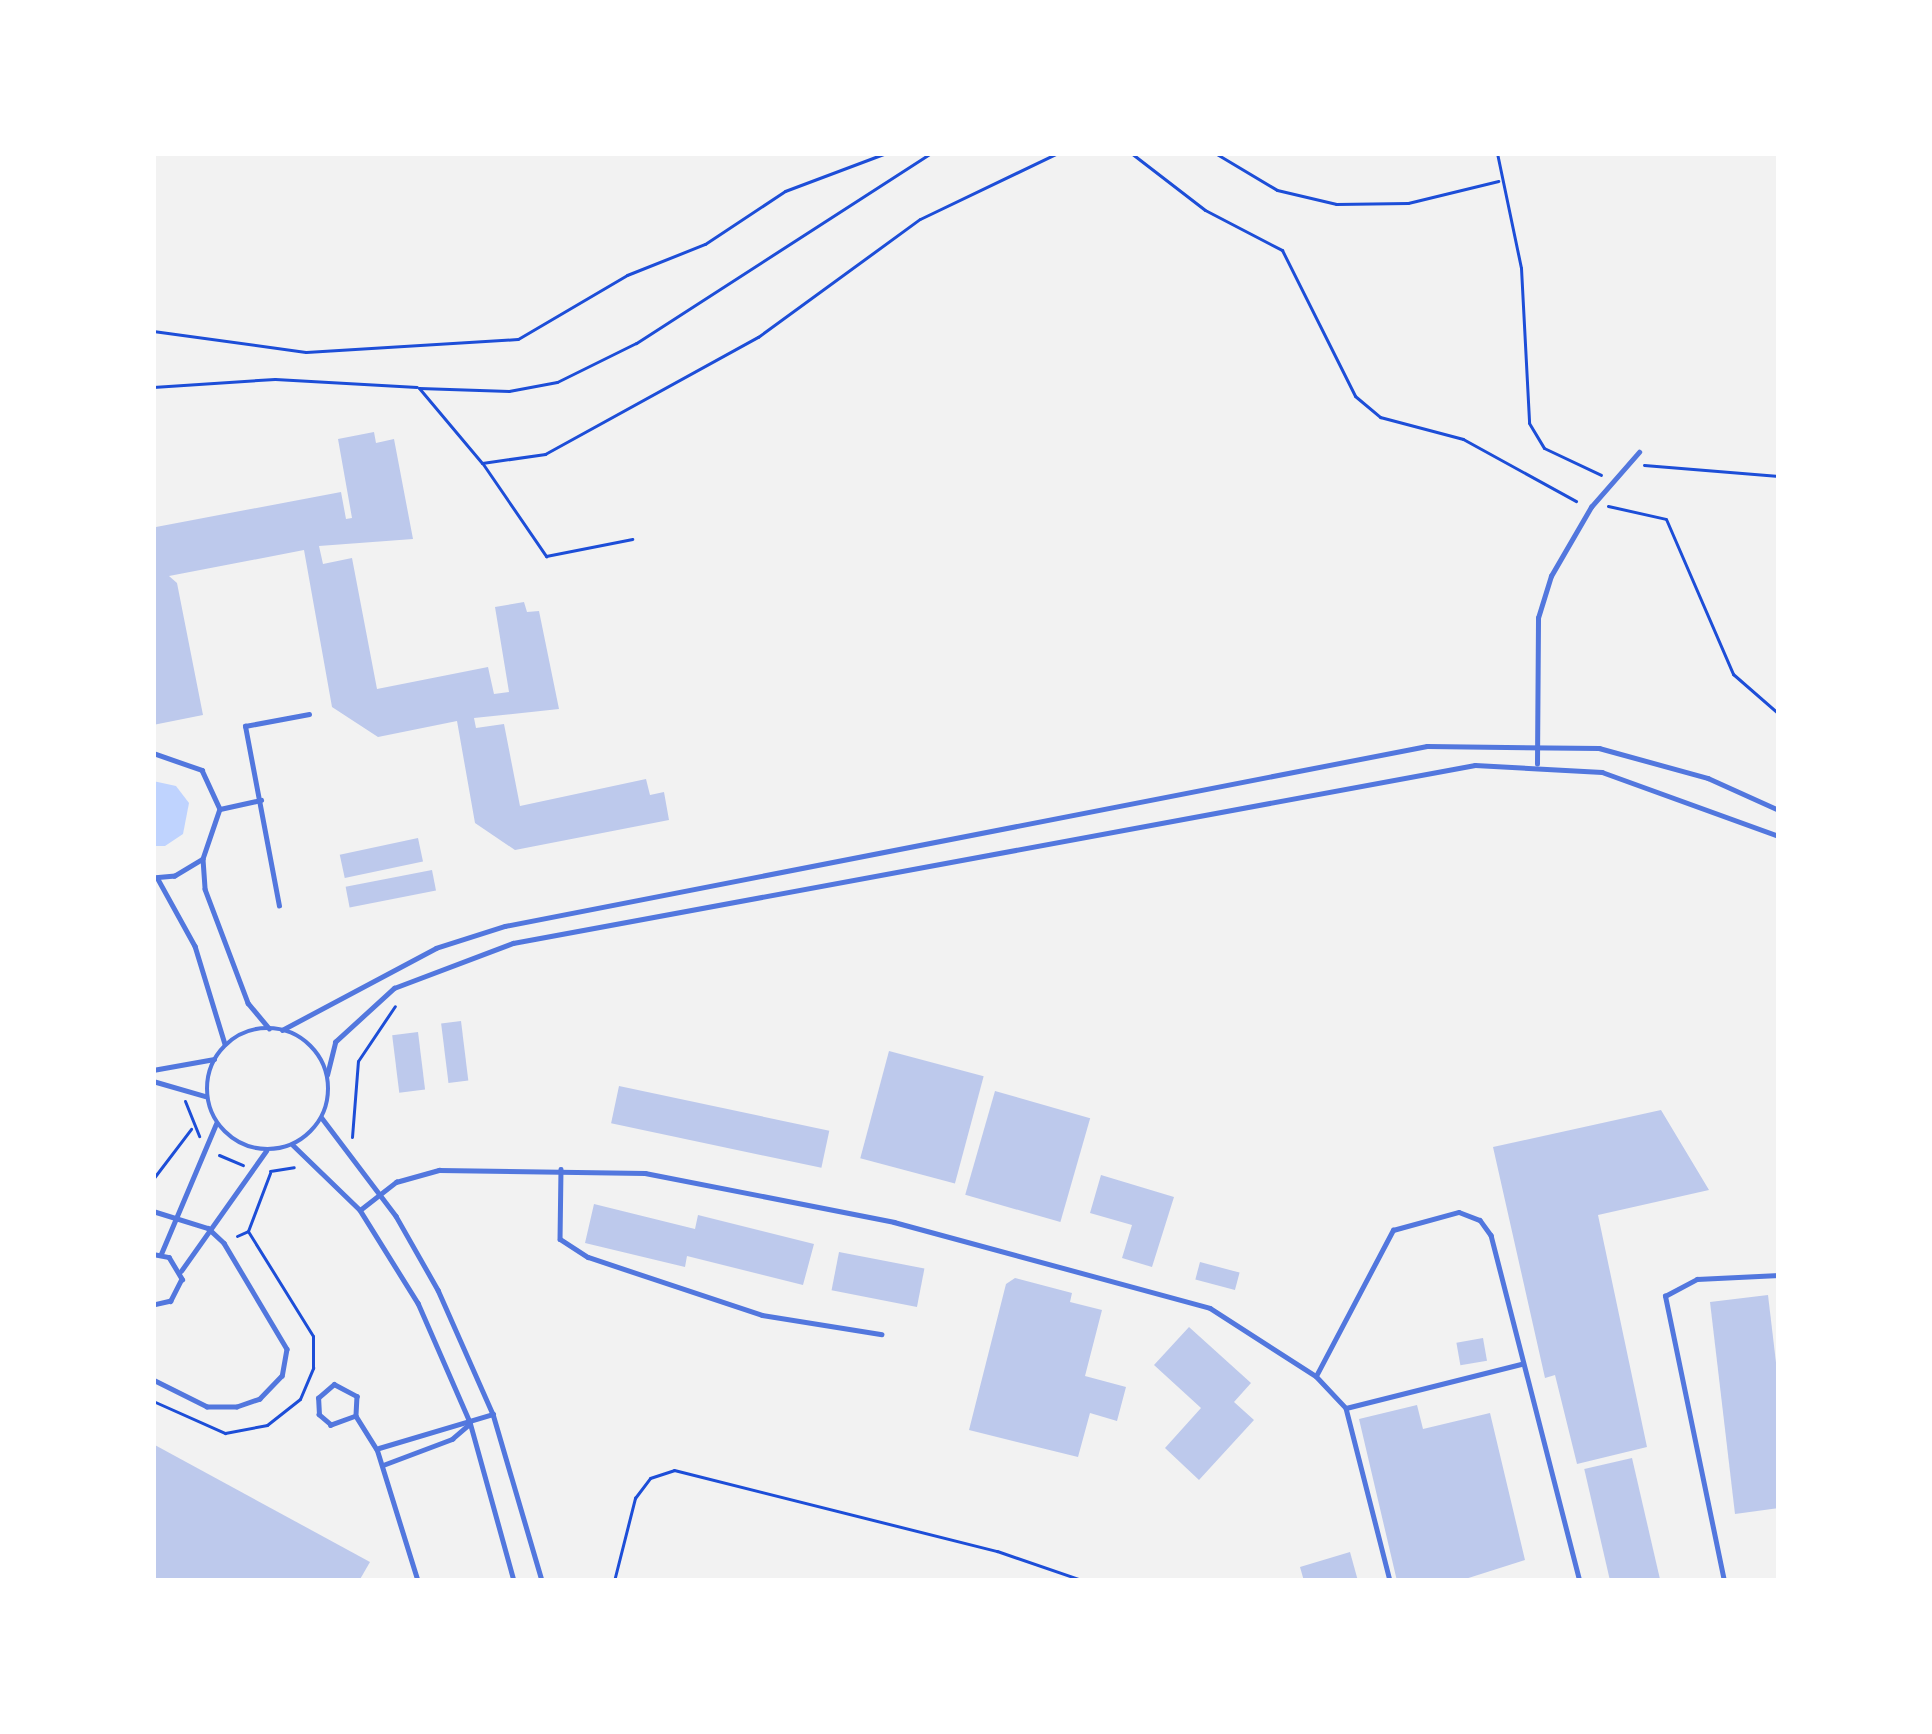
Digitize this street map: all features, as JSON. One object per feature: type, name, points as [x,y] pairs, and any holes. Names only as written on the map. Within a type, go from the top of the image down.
[{"type":"lane","points":[[1537,764],[1541,742],[1538,618],[1551,576],[1591,507],[1639,452]]},
{"type":"lane","points":[[279,906],[245,726],[309,714]]},
{"type":"lane","points":[[282,1030],[436,948],[580,908],[1427,746],[1541,742],[1653,761],[1779,810]]},
{"type":"lane","points":[[153,753],[202,770],[220,809],[203,859],[205,889],[248,1004],[268,1028]]},
{"type":"lane","points":[[328,1075],[311,1046],[268,1028],[225,1045],[214,1059],[206,1096],[217,1124],[230,1138],[266,1151],[293,1145],[322,1118],[335,1042],[394,988],[513,943],[1475,764],[1537,764],[1656,785],[1779,836]]},
{"type":"lane","points":[[220,809],[261,800]]},
{"type":"lane","points":[[203,859],[156,878],[195,946],[225,1045]]},
{"type":"lane","points":[[153,1070],[214,1059]]},
{"type":"lane","points":[[153,1081],[206,1096]]},
{"type":"lane","points":[[322,1118],[378,1192],[439,1290],[493,1414],[542,1581]]},
{"type":"lane","points":[[181,1271],[157,1254],[217,1124]]},
{"type":"lane","points":[[293,1145],[360,1210],[418,1303],[470,1422],[514,1581]]},
{"type":"lane","points":[[153,1305],[177,1295],[181,1271],[266,1151]]},
{"type":"lane","points":[[561,1169],[560,1239],[588,1257],[762,1315],[881,1334]]},
{"type":"lane","points":[[360,1210],[378,1192],[439,1170],[561,1169],[710,1184],[1155,1290],[1210,1308],[1316,1376],[1346,1408],[1390,1581]]},
{"type":"lane","points":[[153,1211],[208,1228],[280,1325],[287,1349],[282,1376],[260,1399],[237,1407],[207,1407],[153,1380]]},
{"type":"lane","points":[[1316,1376],[1393,1230],[1459,1212],[1491,1235],[1580,1581]]},
{"type":"lane","points":[[1724,1581],[1665,1295],[1697,1279],[1779,1275]]},
{"type":"lane","points":[[1346,1408],[1523,1364]]},
{"type":"lane","points":[[356,1416],[332,1425],[319,1415],[318,1397],[334,1384],[349,1387],[359,1403],[356,1416],[377,1449],[418,1581]]},
{"type":"lane","points":[[377,1449],[445,1422],[470,1422],[493,1414]]},
{"type":"lane","points":[[383,1465],[452,1439],[470,1422]]},
{"type":"path","points":[[153,332],[306,352],[518,339],[627,274],[705,244],[785,191],[886,153]]},
{"type":"path","points":[[153,386],[275,379],[509,391],[557,382],[636,344],[931,153]]},
{"type":"path","points":[[482,463],[545,454],[693,377],[920,219],[1058,153]]},
{"type":"path","points":[[1131,153],[1205,210],[1282,250],[1355,396],[1380,417],[1462,439],[1591,507],[1621,504],[1666,519],[1732,674],[1779,714]]},
{"type":"path","points":[[1215,153],[1276,190],[1336,203],[1408,203],[1498,180]]},
{"type":"path","points":[[1497,153],[1498,180],[1521,268],[1529,423],[1544,448],[1614,481]]},
{"type":"path","points":[[419,388],[482,463],[546,556],[632,538]]},
{"type":"path","points":[[1630,462],[1779,476]]},
{"type":"path","points":[[343,1144],[358,1132],[358,1061],[402,998]]},
{"type":"path","points":[[184,1091],[192,1127],[208,1147],[250,1168],[313,1165]]},
{"type":"path","points":[[153,1179],[192,1127]]},
{"type":"path","points":[[153,1401],[225,1433],[267,1425],[300,1399],[313,1368],[314,1336],[248,1231]]},
{"type":"path","points":[[614,1581],[635,1498],[650,1478],[674,1470],[1015,1556],[1084,1581]]},
{"type":"water","points":[[153,781],[176,786],[189,803],[183,834],[165,846],[153,846]]},
{"type":"building","points":[[374,432],[376,443],[394,439],[413,539],[319,546],[323,564],[352,558],[377,689],[488,667],[494,694],[509,692],[495,607],[524,602],[527,612],[539,611],[559,709],[474,718],[476,728],[504,724],[520,806],[646,779],[650,795],[664,792],[669,820],[515,850],[475,823],[457,721],[378,737],[332,707],[304,550],[169,576],[177,583],[203,715],[153,725],[156,527],[341,492],[346,519],[352,518],[338,439]]},
{"type":"building","points":[[418,838],[423,861],[345,878],[340,855]]},
{"type":"building","points":[[432,870],[436,891],[350,907],[346,887]]},
{"type":"building","points":[[461,1021],[468,1081],[448,1083],[441,1023]]},
{"type":"building","points":[[418,1032],[425,1090],[399,1093],[392,1035]]},
{"type":"building","points":[[889,1051],[984,1076],[955,1184],[860,1158]]},
{"type":"building","points":[[619,1086],[829,1131],[821,1168],[611,1123]]},
{"type":"building","points":[[995,1091],[1090,1118],[1060,1222],[965,1195]]},
{"type":"building","points":[[1661,1110],[1709,1190],[1598,1215],[1647,1447],[1577,1464],[1555,1375],[1545,1378],[1493,1147]]},
{"type":"building","points":[[1101,1175],[1174,1197],[1152,1267],[1122,1258],[1132,1225],[1090,1213]]},
{"type":"building","points":[[594,1204],[695,1229],[698,1215],[814,1244],[803,1285],[687,1256],[685,1267],[585,1243]]},
{"type":"building","points":[[839,1252],[924,1269],[917,1307],[832,1290]]},
{"type":"building","points":[[1200,1262],[1240,1273],[1235,1290],[1195,1279]]},
{"type":"building","points":[[1015,1278],[1072,1293],[1070,1302],[1102,1310],[1085,1376],[1126,1387],[1117,1421],[1090,1413],[1078,1457],[969,1430],[1006,1284]]},
{"type":"building","points":[[1768,1295],[1779,1388],[1779,1508],[1735,1514],[1710,1302]]},
{"type":"building","points":[[1189,1327],[1251,1383],[1234,1402],[1254,1420],[1199,1480],[1165,1448],[1201,1408],[1154,1365]]},
{"type":"building","points":[[1483,1338],[1487,1361],[1460,1365],[1456,1343]]},
{"type":"building","points":[[1417,1405],[1423,1429],[1490,1413],[1525,1560],[1459,1581],[1397,1581],[1359,1419]]},
{"type":"building","points":[[153,1444],[370,1562],[359,1581],[153,1581]]},
{"type":"building","points":[[1632,1458],[1660,1581],[1610,1581],[1584,1469]]},
{"type":"building","points":[[1350,1552],[1358,1581],[1304,1581],[1300,1567]]}]
